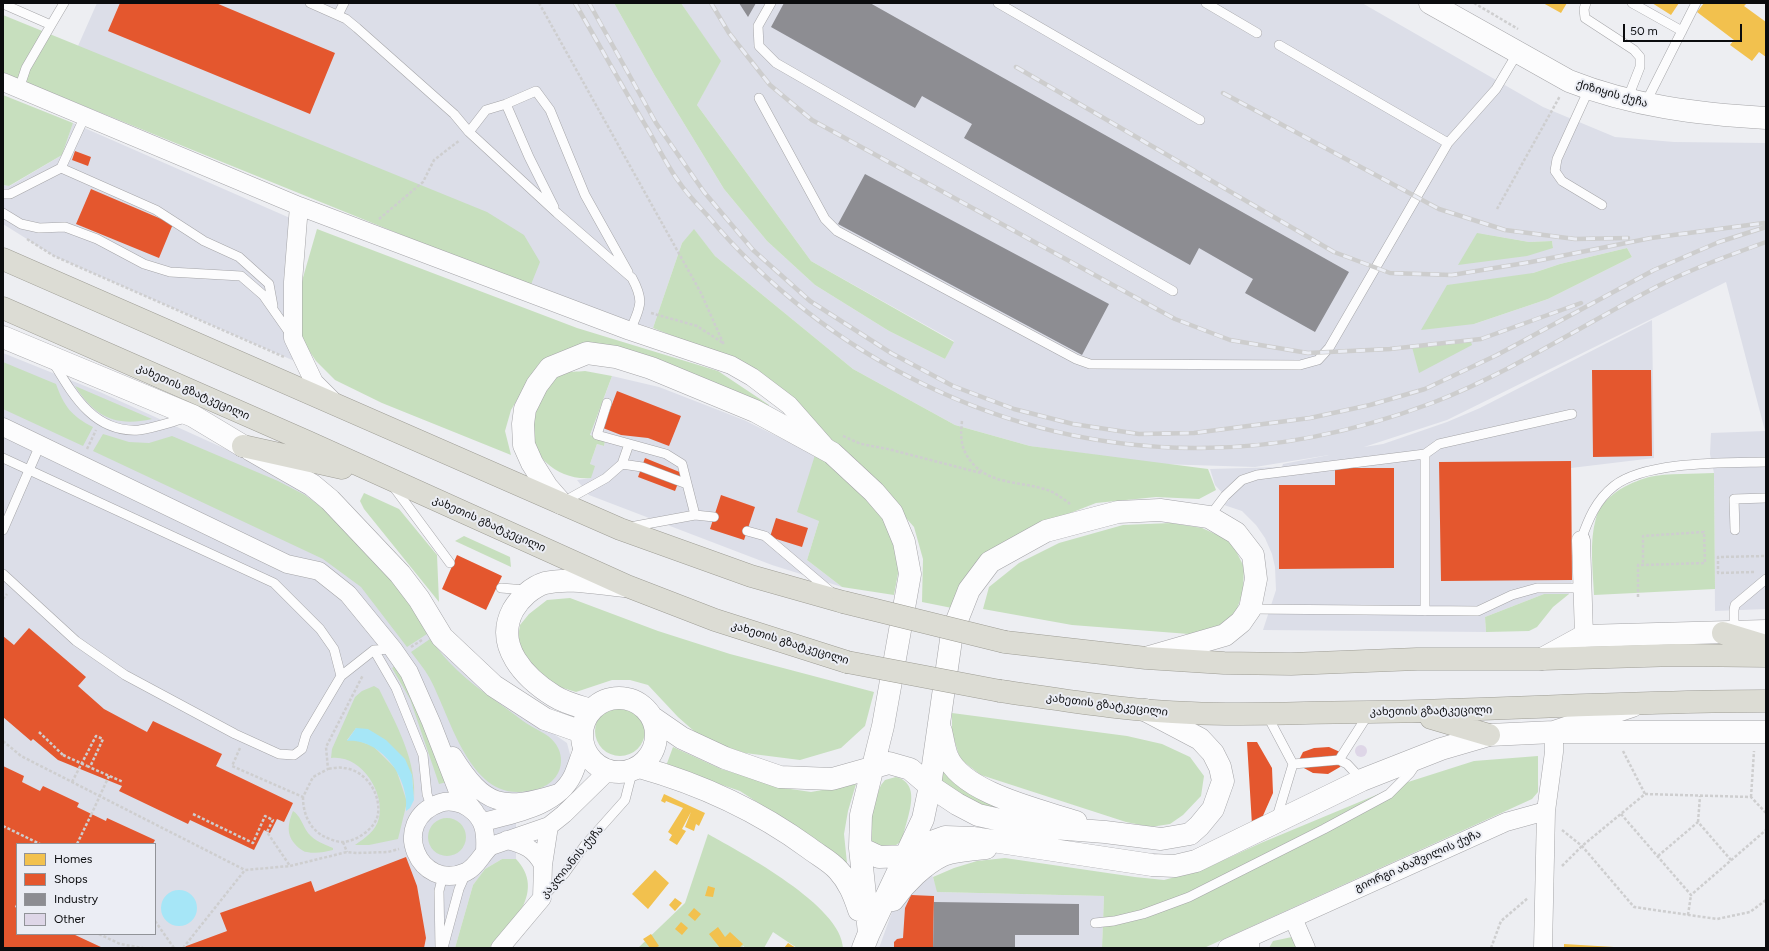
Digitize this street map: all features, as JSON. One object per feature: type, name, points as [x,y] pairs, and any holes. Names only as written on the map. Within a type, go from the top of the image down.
[{"type":"highway","points":[[3,251],[68,287]]},
{"type":"highway","points":[[3,259],[340,408],[620,529],[751,576],[843,602],[1005,642],[1146,658],[1224,663],[1291,664],[1417,659],[1542,659],[1677,655],[1766,656]]},
{"type":"highway","name":"კახეთის გზატკეცილი","points":[[3,308],[627,586],[715,620],[847,662],[1000,691],[1145,710],[1191,713],[1267,714],[1414,712],[1766,701]]},
{"type":"highway","points":[[243,446],[388,479]]},
{"type":"highway","points":[[1728,633],[1766,646]]},
{"type":"highway","points":[[1414,712],[1489,735]]},
{"type":"main road","name":"ქიზიყის ქუჩა","points":[[1430,3],[1568,81],[1589,89],[1636,102],[1709,115],[1766,118]]},
{"type":"main road","points":[[3,337],[193,416],[312,485],[330,500],[400,574],[419,599],[442,637],[494,686],[545,719],[583,739]]},
{"type":"main road","points":[[561,503],[547,487],[532,463],[524,445],[523,424],[525,409],[537,385],[550,368],[587,353],[616,357],[651,368],[835,444],[892,513],[904,542],[910,574],[873,769],[861,815],[860,848],[866,941]]},
{"type":"main road","points":[[866,941],[923,819],[940,723],[952,633],[969,590],[990,562],[1046,531],[1118,512],[1160,510],[1209,517],[1236,533],[1253,555],[1256,579],[1250,609],[1241,622],[1225,635],[1146,658]]},
{"type":"main road","points":[[591,710],[570,704],[554,697],[524,672],[509,650],[506,631],[511,614],[518,601],[531,590],[544,584],[556,581],[627,586]]},
{"type":"main road","points":[[1542,659],[1584,636],[1766,631]]},
{"type":"main road","points":[[866,941],[850,886],[846,880],[837,869],[791,835],[734,801],[671,776],[636,768],[621,772],[609,770],[598,765],[589,757],[583,739],[585,720],[591,710],[606,700],[624,698],[636,701],[646,708],[653,718],[682,738],[725,758],[780,777],[832,779],[873,769],[889,763],[910,769],[930,786],[957,804],[978,815],[1027,826],[1105,832],[1161,839],[1190,834],[1200,826],[1213,809],[1223,781],[1220,767],[1213,752],[1200,739],[1145,710]]},
{"type":"main road","name":"კახეთის გზატკეცილი","points":[[1554,732],[1639,704]]},
{"type":"main road","points":[[636,768],[651,754],[656,742],[656,730],[653,718]]},
{"type":"main road","points":[[940,723],[947,756],[957,772],[970,783],[995,795],[1105,832]]},
{"type":"main road","points":[[860,848],[879,857],[906,856],[923,845],[945,837],[973,838],[1152,865],[1175,866],[1196,862],[1362,780],[1421,756],[1489,735],[1554,732],[1766,732]]},
{"type":"main road","points":[[866,941],[903,886],[923,869],[944,855],[985,848],[1027,846]]},
{"type":"street","points":[[11,86],[299,206],[630,331],[731,365],[752,377],[835,444]]},
{"type":"street","points":[[299,206],[293,282],[293,338],[314,382],[340,408]]},
{"type":"street","points":[[3,427],[287,564],[319,570],[348,594],[400,650],[431,722],[455,784],[479,817],[486,835],[485,851]]},
{"type":"street","points":[[1581,540],[1584,636]]},
{"type":"street","points":[[431,722],[466,778],[485,796],[499,802],[530,802],[558,793]]},
{"type":"street","points":[[1543,948],[1546,818],[1554,752],[1554,732]]},
{"type":"street","points":[[479,817],[540,805],[558,793],[573,776],[583,739]]},
{"type":"street","points":[[479,817],[465,805],[454,802],[442,802],[431,806],[416,821],[413,831],[412,842],[422,864],[431,871],[443,875],[460,874],[468,871],[475,866],[485,851],[491,846],[549,826],[564,814],[609,770]]},
{"type":"street","name":"გიორგი აბაშვილის ქუჩა","points":[[1227,948],[1254,942],[1293,918],[1506,822],[1546,818]]},
{"type":"street","points":[[542,898],[544,865],[549,826]]},
{"type":"street","points":[[507,840],[528,847],[538,854],[544,865]]},
{"type":"street","name":"კაკლიანის ქუჩა","points":[[500,948],[542,898]]},
{"type":"street","points":[[1293,918],[1306,948]]},
{"type":"lane","points":[[11,86],[26,68],[64,3]]},
{"type":"lane","points":[[310,3],[346,19],[421,84],[454,114],[469,132],[557,213],[632,278]]},
{"type":"lane","points":[[338,15],[344,3]]},
{"type":"lane","points":[[771,3],[758,26],[759,46],[776,63],[1173,291]]},
{"type":"lane","points":[[998,3],[1200,120]]},
{"type":"lane","points":[[1206,3],[1257,33]]},
{"type":"lane","points":[[1586,3],[1584,9],[1585,18],[1634,50],[1640,57],[1636,102]]},
{"type":"lane","points":[[1632,3],[1682,32]]},
{"type":"lane","points":[[1636,102],[1682,32],[1696,3]]},
{"type":"lane","points":[[3,4],[51,25]]},
{"type":"lane","points":[[1279,45],[1448,143]]},
{"type":"lane","points":[[759,98],[825,219],[837,231],[1076,359],[1090,364],[1300,365],[1318,360],[1329,348],[1448,143],[1496,89],[1518,52]]},
{"type":"lane","points":[[1589,89],[1557,159],[1555,171],[1562,181],[1602,205]]},
{"type":"lane","points":[[469,132],[486,110],[506,104],[536,91],[550,110],[585,195],[640,293],[639,309],[630,331]]},
{"type":"lane","points":[[506,104],[529,156],[557,213]]},
{"type":"lane","points":[[3,194],[10,194],[61,168],[85,116]]},
{"type":"lane","points":[[61,168],[156,210],[204,241],[239,257],[269,284],[273,310]]},
{"type":"lane","points":[[3,213],[22,224],[39,228],[65,228],[97,239],[144,264],[170,272],[241,276],[263,295],[293,338]]},
{"type":"lane","points":[[49,356],[79,403],[105,423],[122,430],[140,430],[193,416]]},
{"type":"lane","points":[[607,403],[597,435],[666,454],[682,464],[695,515]]},
{"type":"lane","points":[[1209,517],[1225,496],[1242,480],[1257,474],[1425,454],[1439,444],[1572,414]]},
{"type":"lane","points":[[561,503],[606,478],[622,464],[629,444]]},
{"type":"lane","points":[[3,530],[40,445]]},
{"type":"lane","points":[[1425,454],[1425,611]]},
{"type":"lane","points":[[3,458],[274,583],[320,630],[334,649],[341,676]]},
{"type":"lane","points":[[1581,540],[1587,524],[1603,496],[1614,485],[1636,474],[1657,469],[1710,464],[1766,462]]},
{"type":"lane","points":[[622,464],[642,467],[687,484]]},
{"type":"lane","points":[[388,479],[450,563]]},
{"type":"lane","points":[[1735,530],[1734,499],[1766,498]]},
{"type":"lane","points":[[620,529],[695,515],[714,517]]},
{"type":"lane","points":[[747,531],[765,536],[843,602]]},
{"type":"lane","points":[[3,574],[76,641],[125,675],[235,734],[279,754],[294,755],[302,749],[306,735],[341,676],[374,650],[400,650]]},
{"type":"lane","points":[[1728,633],[1735,605],[1766,579]]},
{"type":"lane","points":[[501,588],[531,590]]},
{"type":"lane","points":[[1250,609],[1478,611],[1512,595],[1537,588],[1583,588]]},
{"type":"lane","points":[[374,650],[396,688],[423,755],[427,794],[431,806]]},
{"type":"lane","points":[[1339,760],[1370,712]]},
{"type":"lane","points":[[1267,714],[1293,764],[1275,823]]},
{"type":"lane","points":[[1095,923],[1143,914],[1189,897],[1324,829],[1389,794],[1410,773],[1421,756]]},
{"type":"lane","points":[[1293,764],[1339,760],[1348,764],[1362,780]]},
{"type":"lane","name":"კაკლიანის ქუჩა","points":[[542,898],[565,873],[585,845],[625,800],[636,768]]},
{"type":"lane","points":[[443,948],[459,890],[468,871]]},
{"type":"lane","points":[[440,948],[439,891],[443,875]]},
{"type":"path","points":[[539,3],[702,293],[731,365]]},
{"type":"path","points":[[1497,209],[1568,81]]},
{"type":"path","points":[[364,231],[423,182],[434,160],[469,132]]},
{"type":"path","points":[[22,236],[54,256],[306,367]]},
{"type":"path","points":[[639,309],[697,326],[730,347]]},
{"type":"path","points":[[962,421],[960,436],[965,455],[981,473]]},
{"type":"path","points":[[835,444],[861,444],[888,449],[981,473],[1002,480],[1050,491],[1069,503],[1076,523]]},
{"type":"path","points":[[1638,597],[1638,565],[1643,565],[1705,563],[1704,532],[1642,536],[1643,565]]},
{"type":"path","points":[[1758,572],[1718,573],[1718,557],[1766,556]]},
{"type":"path","points":[[3,599],[7,594]]},
{"type":"path","points":[[400,650],[427,637]]},
{"type":"path","points":[[39,732],[63,755],[123,782]]},
{"type":"path","points":[[72,782],[96,736],[103,740],[89,766]]},
{"type":"path","points":[[3,741],[21,756],[245,870],[290,866],[347,852],[388,852],[399,849]]},
{"type":"path","points":[[1623,751],[1645,794]]},
{"type":"path","points":[[1754,751],[1752,797],[1766,813]]},
{"type":"path","points":[[303,797],[303,808],[308,822],[319,834],[334,841],[343,842],[354,839],[373,825],[378,815],[378,799],[372,785],[360,773],[345,768],[328,769]]},
{"type":"path","points":[[77,843],[109,776]]},
{"type":"path","points":[[1491,948],[1501,921],[1544,883],[1582,846],[1645,794],[1752,797]]},
{"type":"path","points":[[1658,856],[1698,822],[1700,796]]},
{"type":"path","points":[[193,814],[253,843],[265,816],[273,820],[267,832],[290,866]]},
{"type":"path","points":[[1621,814],[1691,895]]},
{"type":"path","points":[[1546,818],[1582,846],[1634,907],[1717,919],[1750,912],[1766,900]]},
{"type":"path","points":[[1698,822],[1731,860]]},
{"type":"path","points":[[3,826],[38,843]]},
{"type":"path","points":[[1688,915],[1691,895],[1766,830]]},
{"type":"path","points":[[343,842],[347,852]]},
{"type":"path","points":[[183,948],[245,870]]},
{"type":"path","points":[[156,922],[174,948]]},
{"type":"path","points":[[101,935],[120,944],[143,948]]},
{"type":"shaded area","points":[[97,3],[614,3],[655,76],[724,189],[767,241],[815,285],[889,331],[945,359],[954,341],[811,261],[697,105],[720,61],[681,3],[1362,3],[1543,107],[1615,137],[1674,142],[1766,143],[1766,609],[1715,611],[1714,473],[1710,454],[1711,433],[1765,431],[1726,282],[1447,420],[1364,447],[1383,444],[1447,422],[1480,408],[1652,320],[1654,458],[1571,468],[1572,580],[1569,594],[1544,594],[1485,617],[1486,632],[1263,630],[1276,590],[1275,567],[1272,554],[1265,538],[1256,525],[1242,511],[1224,505],[1229,500],[1215,485],[1210,469],[1282,467],[1283,464],[1329,455],[1255,467],[1159,464],[1030,446],[955,425],[853,369],[715,256],[694,230],[682,243],[653,328],[611,317],[530,287],[78,46]],"holes":[[[1477,233],[1529,242],[1552,241],[1553,247]],[[1627,248],[1632,257],[1548,299],[1474,324],[1533,273],[1560,264]]]},
{"type":"shaded area","points":[[73,123],[290,218],[299,363],[54,256],[3,224],[3,185],[10,186],[62,155]]},
{"type":"shaded area","points":[[3,353],[100,392],[283,475],[334,510],[481,684],[567,743],[572,762],[562,781],[539,795],[516,799],[516,859],[502,859],[485,869],[473,885],[455,948],[3,948]]},
{"type":"shaded area","points":[[612,376],[659,387],[744,420],[815,455],[819,521],[807,560],[842,587],[772,565],[589,495],[577,480],[591,478],[590,464],[597,444],[604,446],[605,441],[590,436]]},
{"type":"shaded area","points":[[931,872],[938,892],[1104,896],[1102,948],[879,948],[892,912],[905,893]]},
{"type":"green space","points":[[614,3],[681,3],[721,61],[697,105],[811,261],[954,342],[945,359],[889,331],[815,285],[767,241],[724,189],[655,76]]},
{"type":"green space","points":[[3,15],[487,212],[524,235],[540,262],[530,287],[3,73]]},
{"type":"green space","points":[[3,95],[73,123],[62,155],[9,186],[3,185]]},
{"type":"green space","points":[[317,229],[577,328],[718,371],[769,405],[766,409],[591,346],[557,353],[538,365],[511,410],[505,431],[511,455],[382,403],[335,380],[316,361],[300,337],[302,281]]},
{"type":"green space","points":[[694,229],[715,256],[853,369],[955,425],[1030,446],[1208,469],[1216,490],[1199,499],[1156,497],[1096,503],[1037,526],[952,608],[922,602],[923,559],[914,527],[876,484],[736,361],[653,328],[682,243]]},
{"type":"green space","points":[[1477,233],[1529,242],[1552,241],[1553,248],[1527,256],[1458,265]]},
{"type":"green space","points":[[1627,248],[1632,257],[1548,299],[1474,324],[1421,330],[1447,285],[1533,273],[1560,264]]},
{"type":"green space","points":[[1470,339],[1472,345],[1419,373],[1412,347]]},
{"type":"green space","points":[[3,362],[56,384],[69,410],[79,419],[93,427],[83,446],[3,409]]},
{"type":"green space","points":[[585,371],[612,376],[590,435],[605,441],[604,446],[597,444],[590,464],[595,466],[591,478],[579,478],[557,471],[540,455],[534,446],[530,422],[534,409],[554,378],[564,373]]},
{"type":"green space","points":[[75,386],[152,419],[127,422],[107,417],[90,405]]},
{"type":"green space","points":[[103,434],[129,442],[149,443],[172,436],[278,481],[305,495],[335,517],[383,569],[412,607],[427,634],[407,647],[361,587],[323,559],[93,451]]},
{"type":"green space","points":[[815,455],[831,464],[887,516],[895,540],[899,568],[894,595],[842,587],[807,560],[819,521],[797,512]]},
{"type":"green space","points":[[1714,473],[1715,589],[1594,595],[1592,556],[1594,527],[1599,510],[1604,503],[1625,487],[1649,477],[1672,474]]},
{"type":"green space","points":[[364,493],[399,509],[437,555],[439,602],[364,509],[360,501]]},
{"type":"green space","points":[[1171,523],[1202,528],[1231,541],[1244,567],[1243,592],[1233,620],[1215,636],[1072,625],[983,609],[989,587],[1019,563],[1059,543],[1123,525]]},
{"type":"green space","points":[[464,536],[510,557],[511,567],[455,541]]},
{"type":"green space","points":[[1544,594],[1569,594],[1553,607],[1537,627],[1529,631],[1486,632],[1485,617]]},
{"type":"green space","points":[[570,598],[658,631],[730,654],[874,692],[865,726],[841,748],[800,760],[745,753],[703,739],[678,717],[648,685],[630,680],[612,680],[576,692],[553,685],[541,675],[520,649],[518,637],[520,625],[529,614],[547,600]]},
{"type":"green space","points":[[430,639],[446,659],[466,678],[523,721],[552,739],[560,753],[561,763],[556,777],[550,783],[531,791],[508,791],[491,783],[476,770],[464,752],[429,677],[411,652]]},
{"type":"green space","points":[[395,666],[414,697],[447,782],[439,784],[410,699],[392,668]]},
{"type":"green space","points":[[374,686],[379,689],[405,746],[413,772],[414,800],[412,775],[356,728],[347,740],[356,740],[373,746],[396,769],[407,802],[398,839],[369,845],[355,845],[370,834],[378,823],[380,808],[378,797],[374,786],[361,768],[342,758],[331,758],[332,749],[355,697],[362,691]]},
{"type":"green space","points":[[620,706],[629,708],[640,717],[645,731],[643,740],[634,751],[620,756],[611,754],[600,745],[595,731],[597,722],[606,711]]},
{"type":"green space","points":[[952,713],[1127,736],[1162,744],[1190,757],[1204,776],[1201,796],[1183,815],[1170,824],[1151,827],[1126,822],[981,775],[960,759],[952,732]]},
{"type":"green space","points":[[673,747],[721,769],[784,788],[811,792],[856,784],[848,811],[844,834],[847,863],[843,867],[792,825],[740,791],[666,766]]},
{"type":"green space","points":[[1538,756],[1538,792],[1532,799],[1204,948],[1102,948],[1104,896],[937,892],[933,877],[954,868],[977,861],[1005,858],[1164,880],[1202,870],[1261,843],[1405,783],[1474,761]]},
{"type":"green space","points":[[942,771],[958,785],[1007,807],[986,813],[939,789]]},
{"type":"green space","points":[[896,777],[904,781],[909,787],[911,802],[903,837],[900,842],[891,849],[874,845],[870,832],[872,815],[881,785],[885,780]]},
{"type":"green space","points":[[293,811],[298,815],[306,830],[313,838],[333,848],[333,850],[314,853],[305,852],[299,848],[292,840],[289,831]]},
{"type":"green space","points":[[443,818],[451,818],[461,823],[465,830],[465,844],[461,851],[451,856],[443,856],[433,851],[431,848],[428,841],[428,833],[433,823],[436,821]]},
{"type":"green space","points":[[708,834],[765,867],[809,898],[826,915],[838,932],[843,948],[797,948],[773,932],[764,948],[746,948],[743,946],[742,948],[638,948],[685,903]]},
{"type":"green space","points":[[502,859],[516,859],[524,871],[528,883],[527,895],[523,906],[508,928],[489,948],[455,948],[473,885],[485,869]]},
{"type":"green space","points":[[1292,937],[1297,948],[1269,948],[1273,941]]},
{"type":"water","points":[[356,728],[368,729],[386,740],[405,759],[412,775],[414,800],[410,808],[406,811],[406,799],[403,786],[391,763],[382,753],[371,746],[359,742],[347,741]]},
{"type":"water","points":[[183,890],[192,895],[196,901],[196,915],[192,921],[183,926],[175,926],[166,921],[162,915],[161,904],[166,895],[172,891]]},
{"type":"building: Homes","points":[[1543,3],[1567,3],[1561,13]]},
{"type":"building: Homes","points":[[1652,3],[1679,3],[1671,15]]},
{"type":"building: Homes","points":[[1704,3],[1747,3],[1744,6],[1766,22],[1766,57],[1759,52],[1752,61],[1730,45],[1734,40],[1697,12]]},
{"type":"building: Homes","points":[[664,794],[705,813],[699,826],[696,824],[694,831],[685,827],[691,812],[682,829],[686,831],[677,845],[669,840],[672,835],[668,832],[683,808],[666,801],[665,803],[661,801]]},
{"type":"building: Homes","points":[[655,870],[669,883],[648,909],[632,894]]},
{"type":"building: Homes","points":[[708,886],[715,888],[713,897],[705,896]]},
{"type":"building: Homes","points":[[675,898],[682,903],[675,911],[669,905]]},
{"type":"building: Homes","points":[[694,908],[701,914],[695,921],[688,915]]},
{"type":"building: Homes","points":[[681,922],[688,928],[682,935],[675,929]]},
{"type":"building: Homes","points":[[718,927],[725,937],[730,932],[743,944],[739,948],[720,948],[709,934]]},
{"type":"building: Homes","points":[[651,934],[659,946],[655,948],[650,948],[643,939]]},
{"type":"building: Homes","points":[[788,943],[796,948],[784,948]]},
{"type":"building: Homes","points":[[1564,944],[1614,947],[1614,948],[1564,948]]},
{"type":"building: Shops","points":[[120,3],[216,3],[335,53],[310,114],[108,31]]},
{"type":"building: Shops","points":[[75,151],[91,157],[88,166],[72,160]]},
{"type":"building: Shops","points":[[91,189],[173,224],[159,258],[76,224]]},
{"type":"building: Shops","points":[[1592,370],[1651,370],[1652,456],[1593,457]]},
{"type":"building: Shops","points":[[617,391],[681,416],[669,446],[648,438],[621,435],[603,428]]},
{"type":"building: Shops","points":[[645,458],[682,473],[675,491],[638,477]]},
{"type":"building: Shops","points":[[1571,461],[1572,580],[1441,581],[1439,462]]},
{"type":"building: Shops","points":[[1335,468],[1394,468],[1394,568],[1279,569],[1279,485],[1335,485]]},
{"type":"building: Shops","points":[[721,495],[755,507],[744,540],[710,529]]},
{"type":"building: Shops","points":[[776,518],[808,528],[802,547],[770,537]]},
{"type":"building: Shops","points":[[457,555],[502,576],[486,610],[442,589]]},
{"type":"building: Shops","points":[[29,628],[86,677],[78,686],[104,709],[147,732],[153,721],[222,754],[216,766],[293,803],[284,822],[277,819],[270,833],[264,830],[254,850],[190,820],[188,824],[119,791],[122,786],[58,760],[33,739],[31,741],[3,717],[3,636],[14,645]]},
{"type":"building: Shops","points":[[1247,742],[1257,742],[1272,768],[1273,793],[1262,818],[1252,825]]},
{"type":"building: Shops","points":[[1329,747],[1340,752],[1344,760],[1340,767],[1328,774],[1313,773],[1302,767],[1299,760],[1303,752],[1314,748]]},
{"type":"building: Shops","points":[[3,766],[24,776],[22,782],[40,791],[43,786],[79,803],[77,807],[106,821],[107,818],[155,840],[154,843],[16,843],[16,935],[75,935],[103,948],[3,948]]},
{"type":"building: Shops","points":[[406,857],[417,886],[426,938],[424,948],[181,948],[227,931],[220,913],[311,881],[315,892]]},
{"type":"building: Shops","points":[[911,895],[934,896],[933,948],[894,948],[894,942],[897,939],[903,938],[905,908]]},
{"type":"building: Industry","points":[[739,3],[756,3],[748,17]]},
{"type":"building: Industry","points":[[784,3],[870,3],[1349,272],[1315,332],[1245,293],[1253,279],[1199,248],[1190,265],[964,138],[972,124],[922,96],[915,108],[771,27]]},
{"type":"building: Industry","points":[[865,174],[1109,304],[1082,355],[838,224]]},
{"type":"building: Industry","points":[[934,902],[1079,904],[1079,935],[1015,935],[1015,947],[933,948]]},
{"type":"building: Other","points":[[1359,745],[1363,745],[1367,751],[1363,757],[1359,757],[1355,753],[1355,749]]},
{"type":"railway","points":[[575,3],[675,176],[692,199],[755,266],[807,312],[864,351],[925,385],[988,412],[1055,431],[1124,444],[1224,448],[1285,442],[1345,430],[1404,413],[1462,391],[1491,377],[1660,285],[1699,267],[1766,242]]},
{"type":"railway","points":[[589,3],[656,123],[704,192],[753,250],[810,301],[891,353],[953,386],[1014,409],[1073,424],[1139,434],[1194,433],[1310,418],[1370,405],[1425,389],[1497,355],[1654,270],[1719,242],[1766,227]]},
{"type":"railway","points":[[711,3],[729,33],[770,85],[812,120],[1175,319],[1230,340],[1308,353],[1390,349],[1481,339],[1581,303]]},
{"type":"railway","points":[[1016,67],[1334,252],[1390,273],[1452,275],[1531,262],[1651,238],[1764,223]]},
{"type":"railway","points":[[1223,93],[1439,209],[1505,230],[1575,239],[1628,238]]}]
